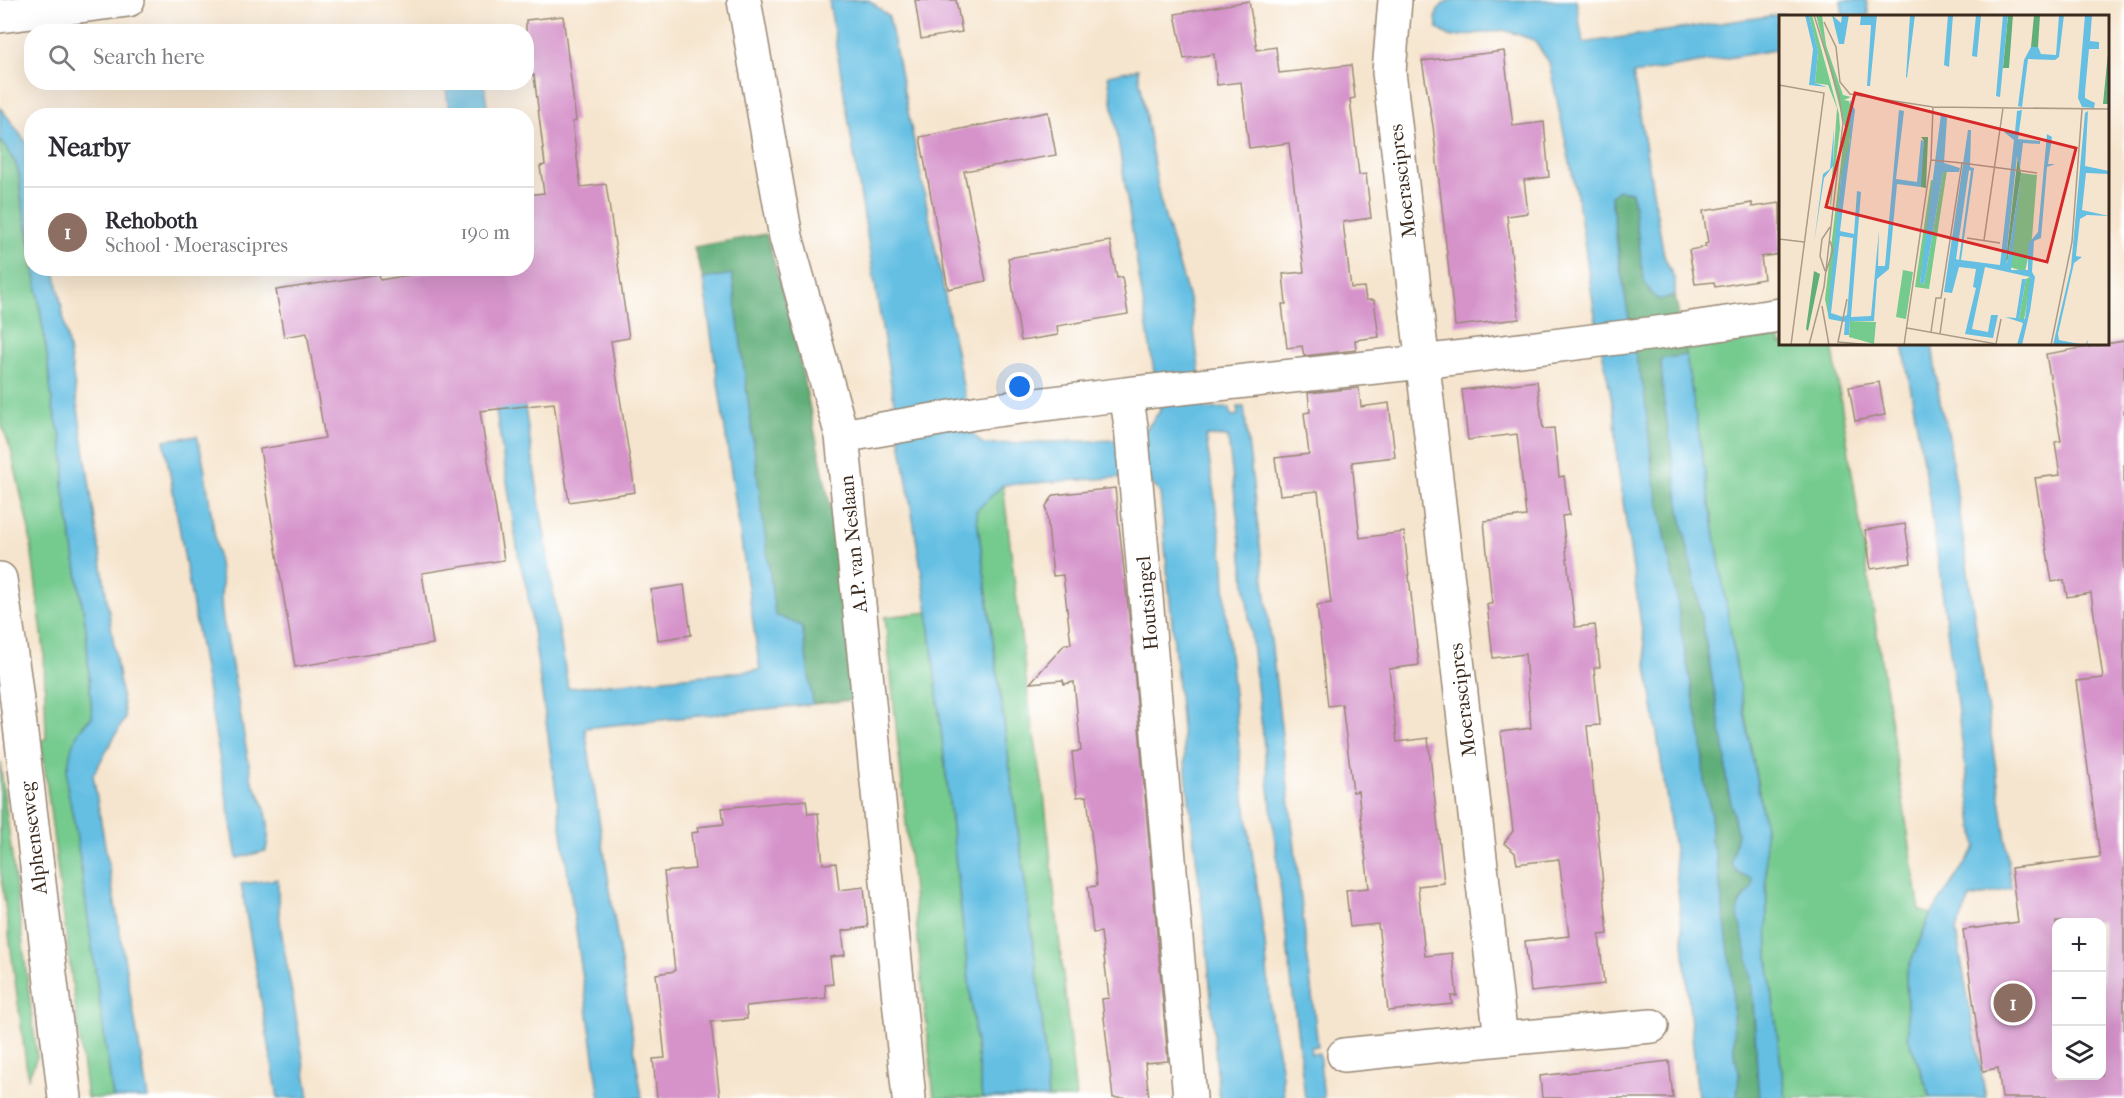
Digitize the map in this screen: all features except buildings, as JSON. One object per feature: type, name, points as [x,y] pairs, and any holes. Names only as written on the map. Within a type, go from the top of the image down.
[{"type":"street","points":[[0,15],[128,0]]},
{"type":"street","name":"A.P. van Neslaan","points":[[744,0],[786,237],[842,436],[909,1098]]},
{"type":"street","name":"Moerascipres","points":[[1395,0],[1389,72],[1501,1039]]},
{"type":"street","points":[[842,436],[980,412],[1422,362],[1665,332],[1779,315]]},
{"type":"street","name":"Houtsingel","points":[[1137,393],[1131,426],[1190,1098]]},
{"type":"street","name":"Alphenseweg","points":[[0,579],[14,676],[64,1098]]},
{"type":"street","points":[[1344,1055],[1652,1026]]},
{"type":"green space","points":[[0,139],[15,162],[19,173],[24,212],[24,276],[35,276],[53,409],[62,441],[65,467],[63,485],[86,628],[92,717],[83,725],[67,786],[76,832],[113,1098],[87,1098],[41,740],[46,739],[44,650],[29,530],[11,450],[0,416]]},
{"type":"green space","points":[[1618,190],[1632,192],[1644,281],[1661,300],[1675,295],[1686,355],[1661,360],[1663,396],[1681,516],[1699,603],[1726,759],[1726,779],[1737,833],[1731,863],[1739,874],[1753,878],[1753,886],[1739,904],[1751,974],[1759,1098],[1737,1098],[1739,1073],[1734,1053],[1732,975],[1716,856],[1711,841],[1711,813],[1704,783],[1702,742],[1648,443],[1619,258],[1611,196]]},
{"type":"green space","points":[[766,234],[793,328],[834,524],[854,700],[813,704],[802,626],[775,616],[732,274],[703,279],[694,247]]},
{"type":"green space","points":[[1779,337],[1779,345],[1832,345],[1920,911],[1931,914],[1906,973],[1908,1037],[1931,1098],[1785,1098],[1768,959],[1765,827],[1684,346]]},
{"type":"green space","points":[[1003,485],[1030,712],[1044,794],[1076,1098],[1048,1098],[1041,1004],[976,510]]},
{"type":"green space","points":[[928,612],[982,1098],[934,1098],[885,617]]},
{"type":"green space","points":[[0,761],[37,1057],[28,1078],[0,867]]},
{"type":"water","points":[[829,0],[869,0],[889,17],[966,401],[969,430],[983,444],[1121,440],[1124,477],[1003,485],[976,511],[1041,1004],[1048,1098],[982,1098],[928,612]]},
{"type":"water","points":[[1449,0],[1576,0],[1583,43],[1783,14],[1784,15],[1779,15],[1779,49],[1633,74],[1664,256],[1675,280],[1675,295],[1664,299],[1656,298],[1644,281],[1632,192],[1618,190],[1611,196],[1619,260],[1635,354],[1644,390],[1652,466],[1702,742],[1704,783],[1711,813],[1711,841],[1716,856],[1732,975],[1734,1053],[1739,1073],[1737,1098],[1698,1098],[1674,849],[1617,460],[1615,416],[1595,315],[1578,201],[1549,62],[1534,40],[1504,30],[1451,37],[1438,29],[1437,12]]},
{"type":"water","points":[[1841,0],[1866,0],[1869,15],[1843,15]]},
{"type":"water","points":[[1138,69],[1160,200],[1191,306],[1204,409],[1230,408],[1231,416],[1238,415],[1238,407],[1244,407],[1318,1046],[1311,1047],[1311,1054],[1319,1053],[1324,1098],[1305,1098],[1228,437],[1206,436],[1224,565],[1226,612],[1243,788],[1265,943],[1271,1016],[1281,1067],[1284,1098],[1219,1098],[1207,948],[1187,782],[1160,493],[1145,475],[1141,436],[1160,411],[1108,75]]},
{"type":"water","points":[[446,90],[485,90],[487,108],[449,108]]},
{"type":"water","points":[[0,107],[24,140],[24,211],[19,173],[15,162],[0,139]]},
{"type":"water","points":[[732,274],[775,615],[802,626],[813,704],[585,728],[642,1098],[600,1098],[527,589],[519,559],[475,276],[521,382],[568,688],[760,670],[703,279]]},
{"type":"water","points":[[35,276],[56,276],[125,718],[93,775],[148,1098],[113,1098],[76,832],[67,786],[67,771],[72,746],[79,731],[92,717],[86,628],[63,485],[65,467],[62,441],[53,409]]},
{"type":"water","points":[[1903,345],[1932,345],[1941,409],[1948,431],[2005,833],[2011,889],[1970,898],[1956,931],[1986,1098],[1931,1098],[1908,1037],[1906,973],[1931,914],[1976,847],[1931,508]]},
{"type":"water","points":[[1686,355],[1738,677],[1765,827],[1768,959],[1785,1098],[1759,1098],[1752,988],[1738,914],[1740,903],[1752,888],[1753,883],[1752,878],[1739,874],[1731,863],[1737,833],[1726,779],[1726,759],[1699,603],[1681,516],[1663,396],[1661,359]]},
{"type":"water","points":[[197,436],[203,460],[222,583],[222,617],[252,782],[261,798],[268,824],[266,851],[237,858],[164,440]]},
{"type":"water","points":[[278,879],[282,936],[309,1098],[278,1098],[241,884]]},
{"type":"place","name":"Rehoboth","points":[[2013,1003]]}]
